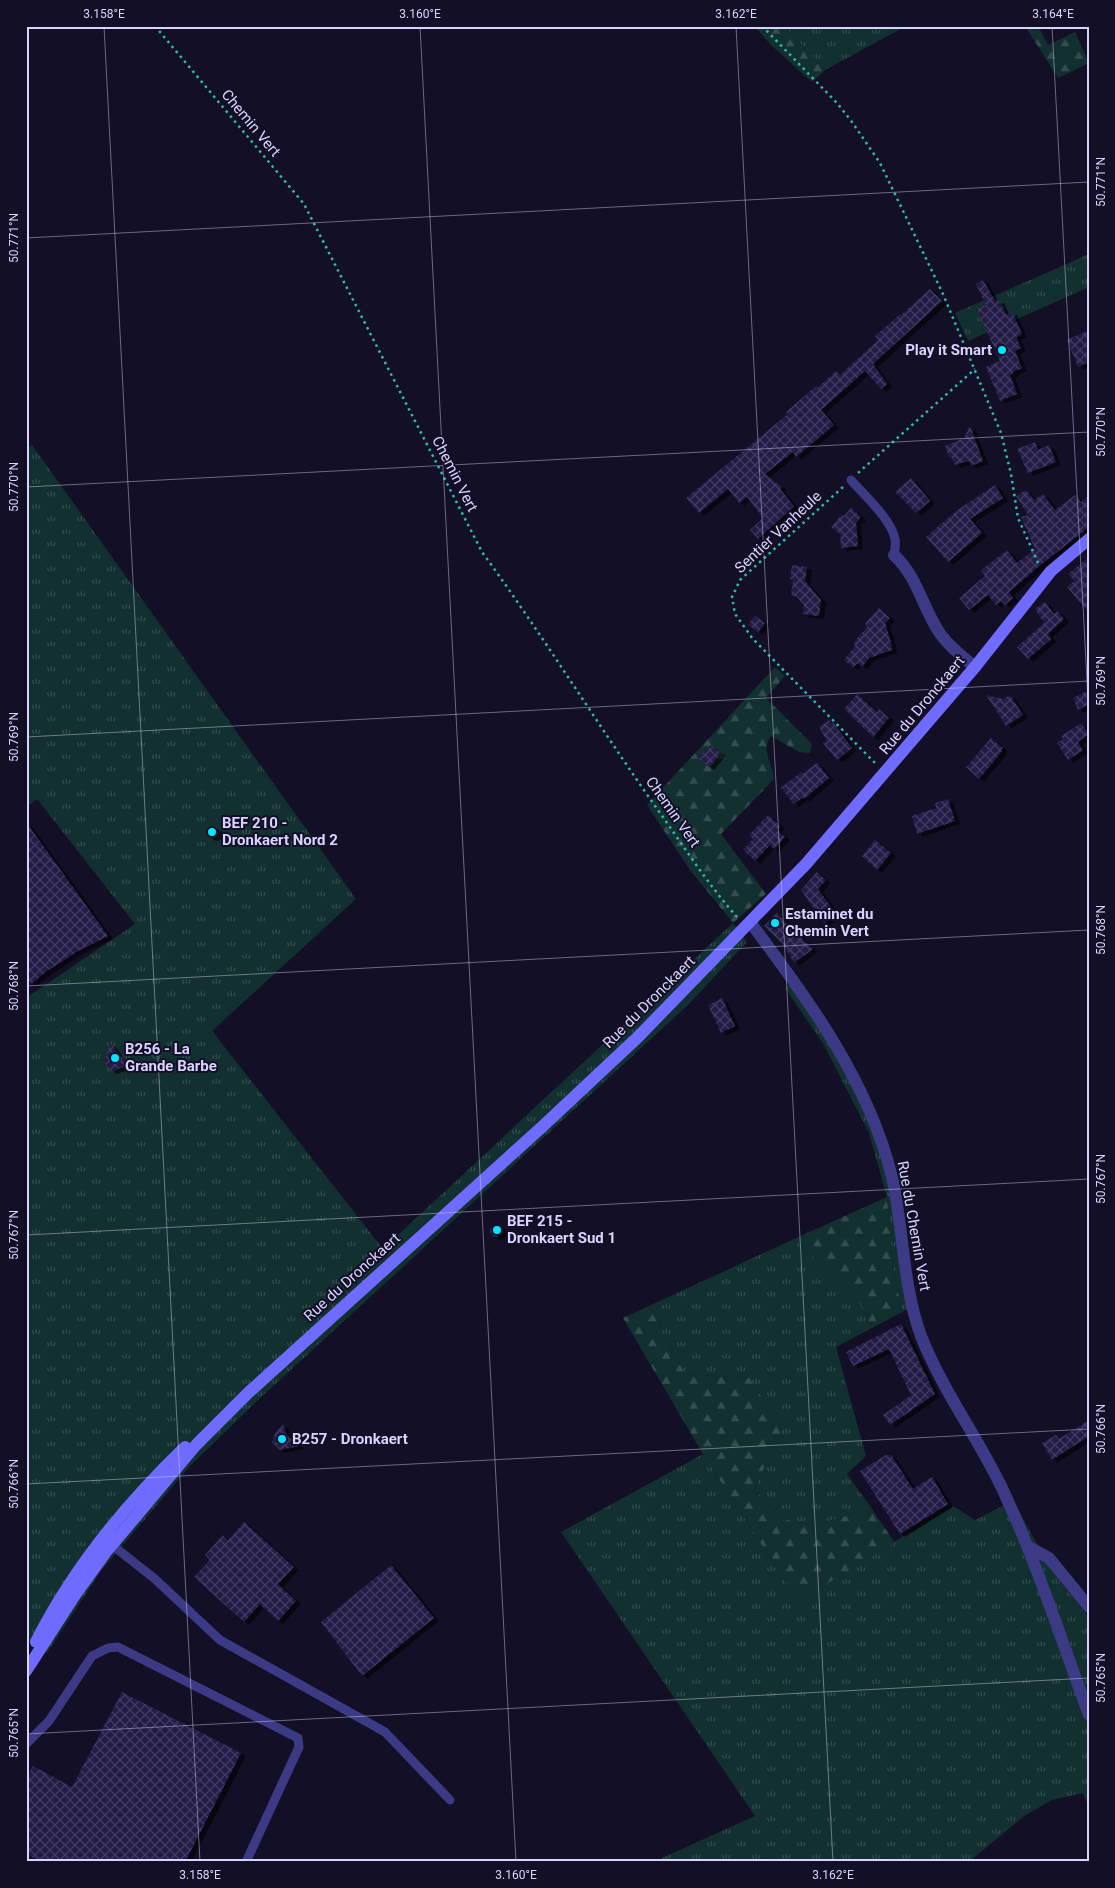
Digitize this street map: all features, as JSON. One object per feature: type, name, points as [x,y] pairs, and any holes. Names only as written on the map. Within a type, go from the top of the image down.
[{"type":"main road","name":"Rue du Dronckaert","points":[[26,1663],[37,1639],[64,1593],[98,1542],[174,1458],[591,1083],[806,864],[975,667],[1046,577],[1089,539]]},
{"type":"main road","name":"Rue du Dronckaert","points":[[26,1671],[75,1595],[112,1545],[196,1445],[231,1408]]},
{"type":"street","points":[[894,555],[909,571],[940,634],[951,647],[975,667]]},
{"type":"street","name":"Rue du Chemin Vert","points":[[748,925],[824,1028],[861,1091],[873,1119],[891,1175],[899,1218],[906,1276],[918,1328],[938,1372],[999,1482],[1027,1546],[1089,1715]]},
{"type":"street","points":[[1027,1546],[1049,1558],[1089,1607]]},
{"type":"lane","points":[[850,480],[891,528],[895,542],[894,555]]},
{"type":"lane","points":[[112,1545],[155,1580],[220,1640],[385,1732],[450,1800]]},
{"type":"lane","points":[[26,1744],[49,1721],[92,1656],[108,1648],[118,1647],[298,1738],[299,1747],[246,1862]]},
{"type":"path","name":"Chemin Vert","points":[[155,26],[304,204],[482,552],[514,595],[620,756],[679,840],[734,914],[748,925]]},
{"type":"path","points":[[762,26],[837,103],[880,163],[943,294],[1001,433],[1011,474],[1018,518],[1035,559],[1046,577]]},
{"type":"path","name":"Sentier Vanheule","points":[[885,773],[754,639],[735,614],[732,597],[740,580],[975,369]]},
{"type":"green space","points":[[754,26],[784,26],[825,70],[812,82],[772,46]]},
{"type":"green space","points":[[784,26],[906,26],[825,70]]},
{"type":"green space","points":[[1025,26],[1038,26],[1048,45],[1075,32],[1089,63],[1058,78]]},
{"type":"green space","points":[[1089,254],[1089,287],[968,341],[955,313]]},
{"type":"green space","points":[[32,445],[356,899],[212,1031],[383,1249],[733,923],[747,942],[689,1004],[257,1401],[189,1467],[101,1571],[47,1653],[26,1639],[26,998],[135,924],[37,799],[26,807],[26,449]]},
{"type":"green space","points":[[775,667],[785,676],[766,698],[812,744],[810,753],[799,752],[771,736],[768,741],[767,752],[774,779],[721,834],[766,894],[733,923],[690,870],[647,805]]},
{"type":"green space","points":[[796,979],[844,1051],[864,1085],[879,1120],[916,1304],[902,1312],[893,1267],[887,1197],[869,1133],[824,1045],[785,988]]},
{"type":"green space","points":[[887,1197],[893,1267],[902,1312],[872,1328],[856,1297],[794,1239]]},
{"type":"green space","points":[[794,1239],[856,1297],[872,1328],[836,1347],[866,1456],[847,1474],[872,1509],[814,1525],[782,1519],[754,1489],[782,1430],[750,1378],[685,1374],[649,1306]]},
{"type":"green space","points":[[649,1306],[685,1374],[750,1378],[782,1430],[754,1489],[782,1519],[814,1525],[872,1509],[895,1543],[798,1601],[703,1454],[623,1318]]},
{"type":"green space","points":[[703,1454],[798,1601],[953,1506],[975,1520],[1013,1501],[1054,1574],[1089,1617],[1089,1809],[1083,1793],[1052,1800],[1024,1816],[969,1862],[653,1862],[755,1816],[561,1532]]},
{"type":"building","points":[[983,280],[995,301],[999,300],[1006,315],[1012,312],[1022,334],[1016,337],[1021,348],[1015,351],[1022,368],[1010,375],[1017,394],[1000,401],[986,367],[1000,361],[977,309],[986,305],[976,284]]},
{"type":"building","points":[[930,289],[942,301],[873,364],[887,384],[881,389],[865,371],[821,410],[834,425],[796,457],[793,452],[765,474],[782,487],[780,489],[794,506],[758,539],[750,530],[763,518],[747,497],[739,503],[728,489],[699,513],[686,498],[788,414],[786,412],[816,386],[817,388],[836,371],[840,375],[878,340],[875,336]]},
{"type":"building","points":[[1089,330],[1089,362],[1078,367],[1067,340]]},
{"type":"building","points":[[970,426],[983,461],[971,466],[969,461],[955,465],[951,457],[949,457],[945,446],[964,438]]},
{"type":"building","points":[[1035,442],[1038,450],[1049,445],[1056,462],[1028,473],[1017,449]]},
{"type":"building","points":[[911,478],[930,501],[916,513],[895,492]]},
{"type":"building","points":[[995,485],[1003,498],[970,519],[982,533],[948,562],[926,537],[956,511]]},
{"type":"building","points":[[1026,490],[1034,500],[1043,494],[1055,510],[1075,495],[1081,502],[1089,495],[1089,527],[1009,592],[1013,598],[1005,605],[1001,601],[996,605],[988,595],[969,610],[959,598],[985,576],[981,570],[1007,550],[1017,563],[1035,549],[1021,517],[1028,515],[1016,496]]},
{"type":"building","points":[[851,508],[861,517],[856,523],[858,546],[841,548],[840,534],[831,527],[842,514],[844,516]]},
{"type":"building","points":[[1089,557],[1089,613],[1067,587],[1074,581],[1068,574]]},
{"type":"building","points":[[792,565],[807,567],[805,581],[821,600],[819,616],[803,614],[804,605],[796,596],[791,596],[793,580],[790,579]]},
{"type":"building","points":[[1045,602],[1054,614],[1057,611],[1064,619],[1048,634],[1051,639],[1028,659],[1017,647],[1044,623],[1035,609]]},
{"type":"building","points":[[879,608],[890,618],[885,623],[892,650],[869,658],[862,667],[858,663],[853,667],[844,660],[855,646],[854,642],[867,627],[865,623]]},
{"type":"building","points":[[755,616],[765,623],[758,632],[748,625]]},
{"type":"building","points":[[1089,690],[1089,704],[1078,710],[1073,698]]},
{"type":"building","points":[[857,694],[877,712],[879,709],[889,718],[873,737],[844,709]]},
{"type":"building","points":[[986,695],[1003,699],[1010,695],[1023,715],[1006,726]]},
{"type":"building","points":[[829,720],[832,724],[833,722],[852,748],[837,760],[823,743],[827,741],[819,727]]},
{"type":"building","points":[[1081,723],[1089,734],[1078,742],[1083,750],[1068,760],[1057,743],[1063,739],[1061,736]]},
{"type":"building","points":[[991,738],[1003,748],[979,779],[966,767]]},
{"type":"building","points":[[711,745],[721,753],[709,767],[698,758]]},
{"type":"building","points":[[817,763],[829,778],[804,799],[803,797],[794,804],[781,788],[801,772],[802,774]]},
{"type":"building","points":[[948,799],[955,821],[917,834],[912,816],[936,808],[935,803]]},
{"type":"building","points":[[768,815],[780,826],[777,830],[785,837],[774,849],[770,845],[755,861],[743,850],[753,839],[749,835]]},
{"type":"building","points":[[26,822],[108,936],[78,951],[31,984],[26,977]]},
{"type":"building","name":"BEF 210 - Dronkaert Nord 2","points":[[210,826],[214,826],[218,832],[214,838],[210,838],[206,834],[206,830]]},
{"type":"building","points":[[875,840],[891,853],[877,870],[862,856]]},
{"type":"building","points":[[817,872],[826,880],[818,889],[836,914],[824,923],[801,890]]},
{"type":"building","points":[[777,913],[791,928],[795,925],[802,932],[799,936],[813,949],[794,963],[782,943],[764,926]]},
{"type":"building","points":[[722,998],[735,1026],[721,1033],[708,1005]]},
{"type":"building","name":"B256 - La Grande Barbe","points":[[110,1043],[121,1057],[131,1061],[121,1068],[111,1071],[104,1062]]},
{"type":"building","name":"BEF 215 - Dronkaert Sud 1","points":[[494,1225],[498,1225],[502,1231],[498,1237],[494,1237],[490,1233],[490,1229]]},
{"type":"building","points":[[901,1324],[935,1394],[890,1425],[883,1415],[911,1395],[889,1349],[853,1366],[846,1352]]},
{"type":"building","points":[[1089,1420],[1089,1436],[1052,1460],[1042,1443],[1056,1435],[1059,1439]]},
{"type":"building","name":"B257 - Dronkaert","points":[[283,1424],[286,1434],[299,1446],[280,1450],[272,1442],[275,1433]]},
{"type":"building","points":[[886,1455],[891,1455],[913,1489],[932,1477],[948,1504],[900,1534],[860,1471]]},
{"type":"building","points":[[244,1522],[294,1567],[278,1584],[296,1601],[278,1621],[260,1604],[244,1622],[194,1577],[210,1560],[205,1555],[223,1535],[228,1540]]},
{"type":"building","points":[[391,1565],[434,1618],[362,1676],[321,1622]]},
{"type":"building","points":[[122,1692],[241,1753],[185,1862],[42,1862],[26,1854],[26,1779],[33,1766],[72,1787]]},
{"type":"place","name":"Play it Smart","points":[[1002,350]]},
{"type":"place","name":"BEF 210 - Dronkaert Nord 2","points":[[212,832]]},
{"type":"place","name":"Estaminet du Chemin Vert","points":[[775,923]]},
{"type":"place","name":"B256 - La Grande Barbe","points":[[115,1058]]},
{"type":"place","name":"BEF 215 - Dronkaert Sud 1","points":[[497,1230]]},
{"type":"place","name":"B257 - Dronkaert","points":[[282,1439]]}]
